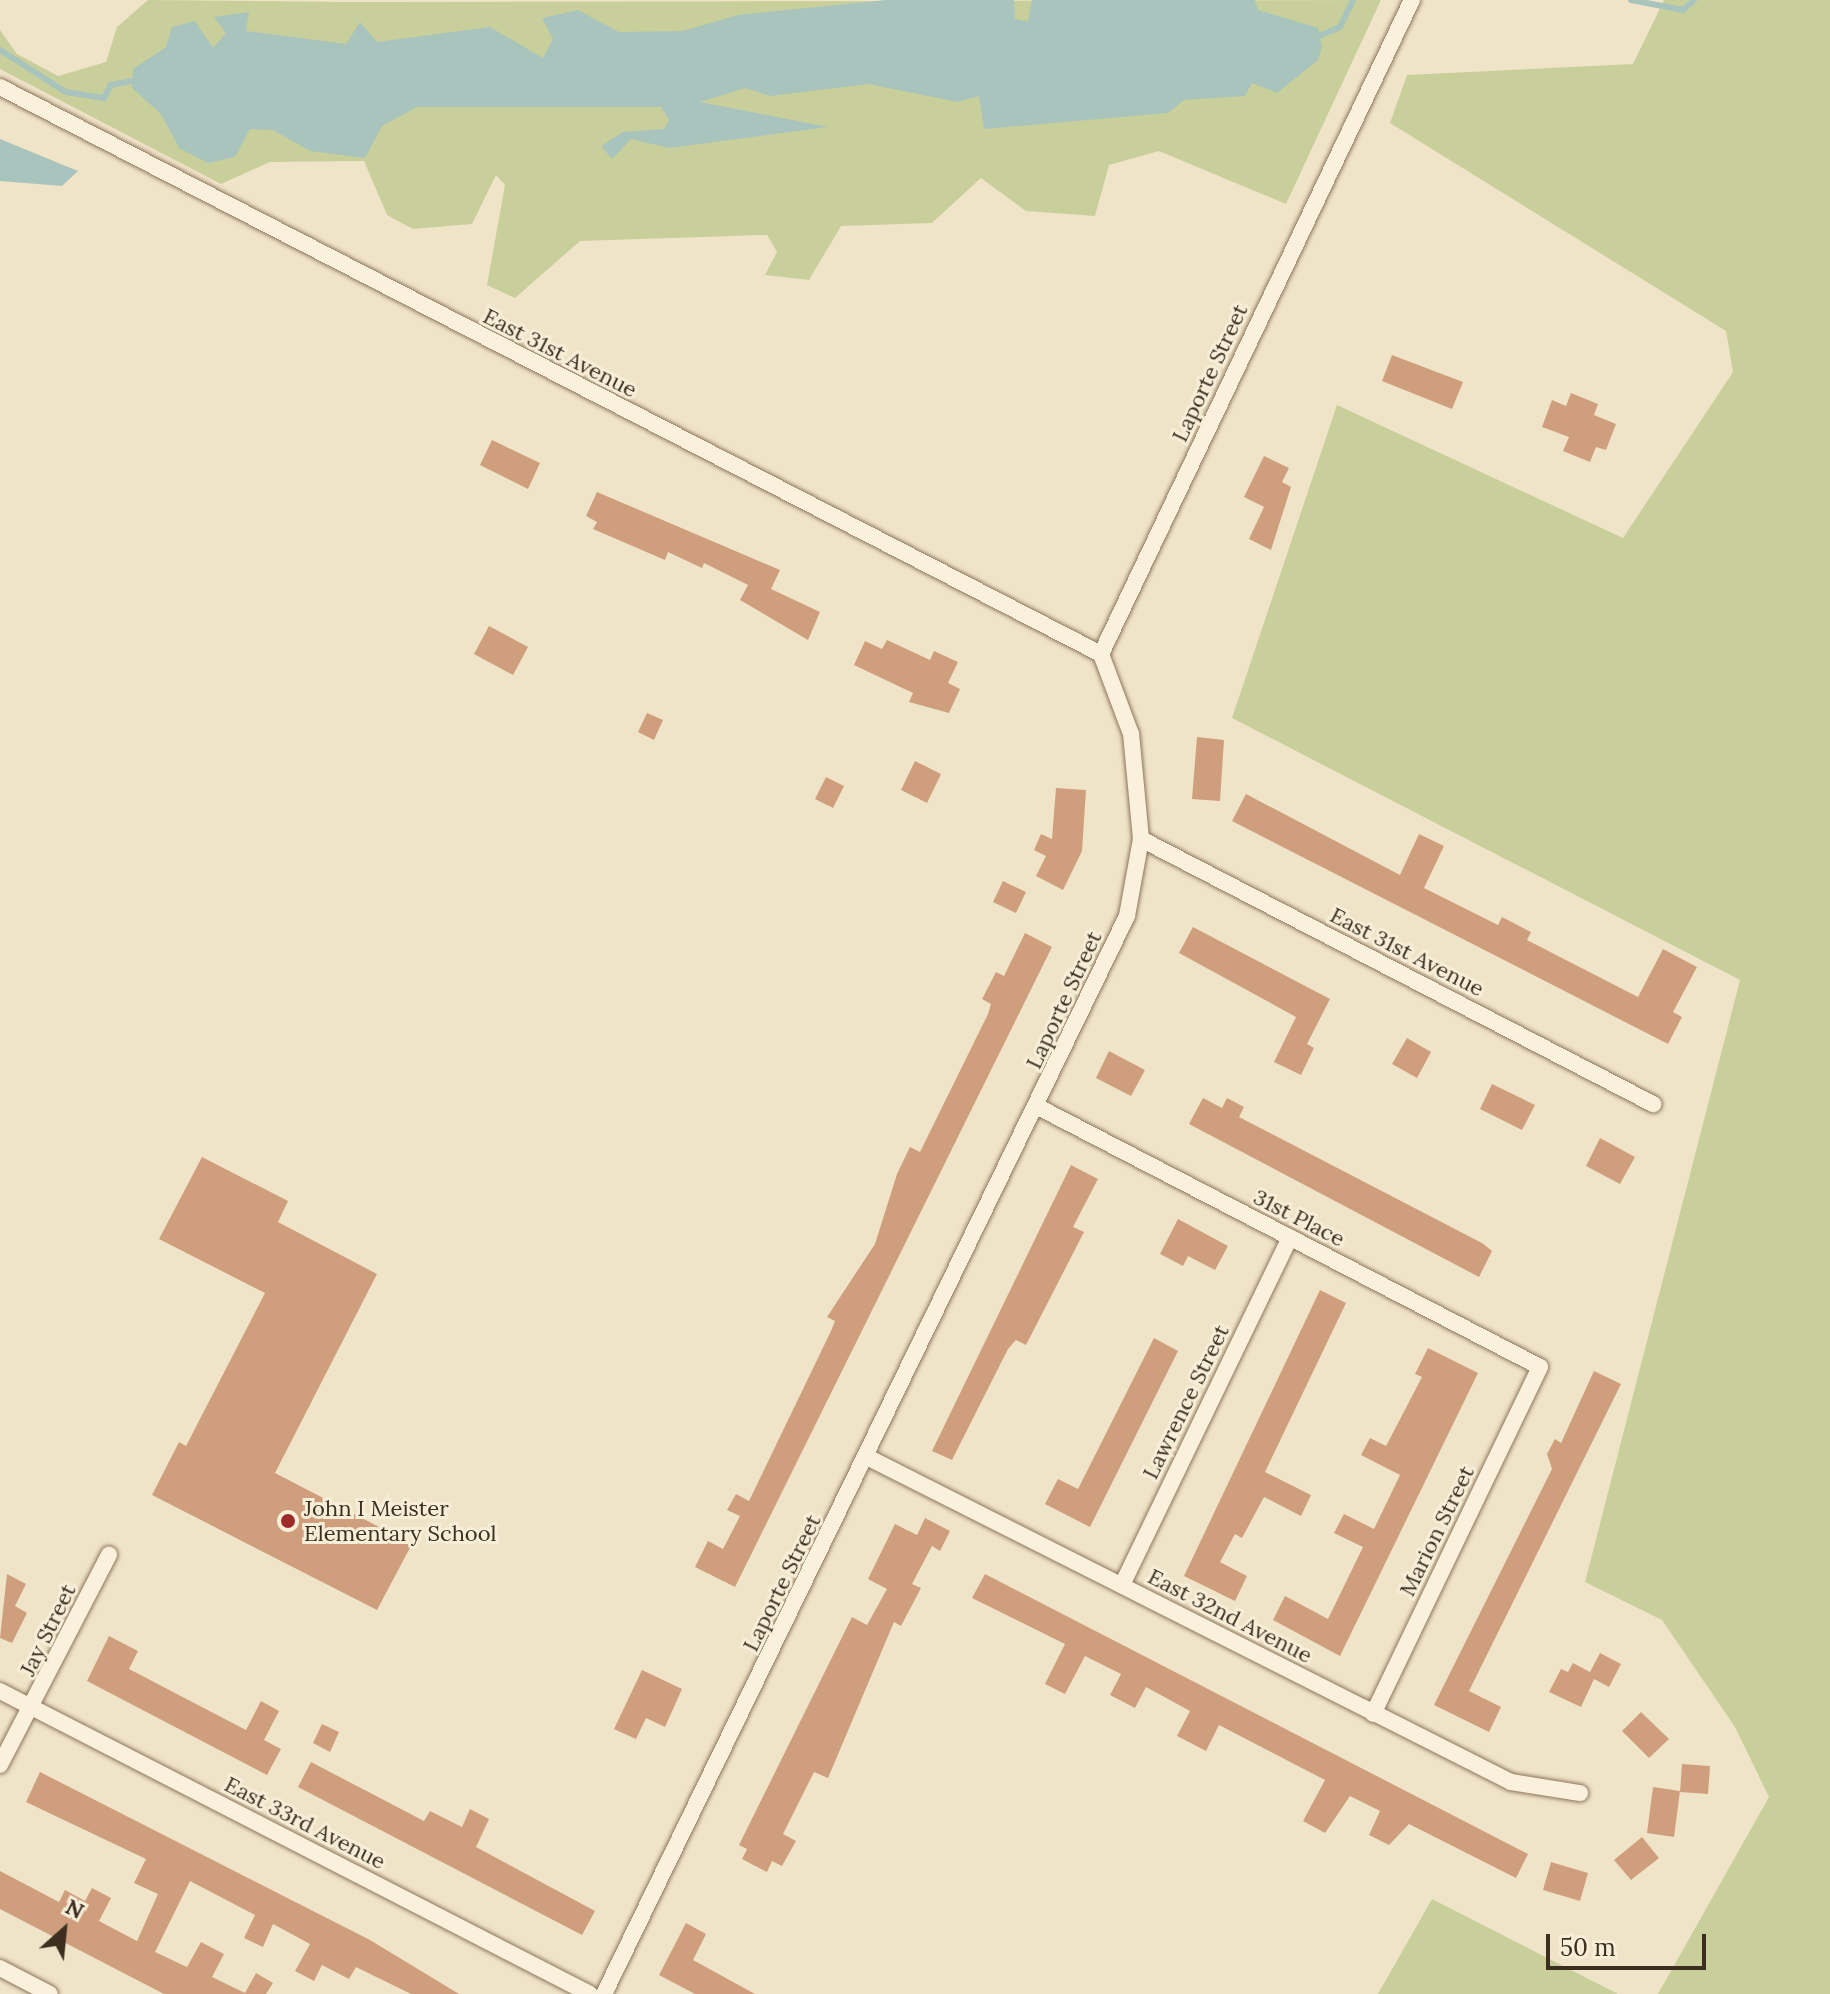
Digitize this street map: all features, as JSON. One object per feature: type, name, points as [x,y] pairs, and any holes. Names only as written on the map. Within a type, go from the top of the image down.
[{"type":"street","name":"Laporte Street","points":[[604,1994],[1038,1107],[1127,916],[1141,839],[1131,734],[1101,654],[1412,0]]},
{"type":"street","name":"East 31st Avenue","points":[[0,87],[1101,654]]},
{"type":"street","name":"East 31st Avenue","points":[[1141,839],[1653,1104]]},
{"type":"street","name":"31st Place","points":[[1038,1107],[1540,1367]]},
{"type":"street","name":"Lawrence Street","points":[[1122,1585],[1290,1238]]},
{"type":"street","name":"Marion Street","points":[[1373,1714],[1540,1367]]},
{"type":"street","name":"East 32nd Avenue","points":[[867,1457],[1511,1782],[1580,1793]]},
{"type":"street","name":"Jay Street","points":[[0,1765],[34,1709],[109,1555]]},
{"type":"street","name":"East 33rd Avenue","points":[[0,1691],[590,1994]]},
{"type":"street","points":[[0,1968],[50,1994]]},
{"type":"green space","points":[[148,0],[1381,0],[1286,204],[1159,151],[1109,165],[1095,216],[1026,211],[981,178],[932,223],[841,226],[809,280],[765,275],[777,252],[767,235],[580,241],[515,298],[487,285],[505,185],[496,175],[472,224],[413,229],[387,215],[364,161],[270,162],[221,184],[0,69],[0,30],[17,54],[58,76],[106,62],[117,27]]},
{"type":"green space","points":[[1664,0],[1830,0],[1830,1994],[1658,1994],[1769,1797],[1735,1727],[1662,1620],[1585,1582],[1740,980],[1232,718],[1337,405],[1623,538],[1733,372],[1726,331],[1390,123],[1407,75],[1633,64]]},
{"type":"green space","points":[[1432,1899],[1618,1994],[1378,1994]]},
{"type":"water","points":[[886,0],[1014,0],[1015,19],[1028,21],[1032,0],[1255,0],[1258,10],[1318,28],[1322,47],[1318,60],[1277,93],[1252,83],[1245,96],[1184,100],[1168,113],[984,129],[979,96],[958,102],[868,84],[770,96],[745,88],[700,102],[828,127],[669,148],[631,139],[612,159],[601,146],[623,132],[664,129],[669,120],[661,107],[417,107],[382,126],[365,158],[310,151],[273,130],[250,129],[235,157],[208,163],[179,148],[161,114],[132,88],[133,69],[166,47],[172,27],[195,21],[213,48],[226,33],[214,17],[249,12],[246,31],[346,44],[360,22],[377,42],[490,27],[543,58],[553,39],[542,18],[578,10],[619,32],[683,31],[738,15]]},
{"type":"water","points":[[0,139],[78,171],[62,186],[0,181]]},
{"type":"building","points":[[1392,355],[1463,382],[1452,409],[1382,381]]},
{"type":"building","points":[[1571,393],[1598,404],[1594,415],[1616,424],[1606,450],[1596,447],[1590,462],[1563,451],[1569,437],[1542,427],[1552,400],[1566,406]]},
{"type":"building","points":[[492,440],[540,463],[528,489],[480,465]]},
{"type":"building","points":[[1264,456],[1289,468],[1282,482],[1291,487],[1271,550],[1249,539],[1264,507],[1244,497]]},
{"type":"building","points":[[597,492],[780,570],[771,589],[820,612],[808,640],[740,600],[748,585],[704,563],[702,568],[668,552],[665,560],[593,529],[597,522],[586,516]]},
{"type":"building","points":[[489,626],[528,647],[513,675],[474,654]]},
{"type":"building","points":[[887,640],[930,660],[934,651],[958,662],[948,683],[960,689],[949,713],[909,702],[913,693],[854,665],[865,641],[882,649]]},
{"type":"building","points":[[647,713],[663,720],[654,740],[638,732]]},
{"type":"building","points":[[1197,737],[1224,740],[1220,801],[1192,799]]},
{"type":"building","points":[[915,761],[941,774],[927,803],[901,790]]},
{"type":"building","points":[[826,777],[844,786],[833,808],[815,799]]},
{"type":"building","points":[[1056,788],[1086,790],[1082,851],[1063,890],[1036,876],[1046,856],[1034,850],[1041,834],[1052,839]]},
{"type":"building","points":[[1246,794],[1400,875],[1419,834],[1444,846],[1424,888],[1498,925],[1502,917],[1531,932],[1527,940],[1638,997],[1663,949],[1697,967],[1673,1012],[1682,1017],[1668,1044],[1232,821]]},
{"type":"building","points":[[1003,881],[1026,892],[1016,913],[993,902]]},
{"type":"building","points":[[1193,927],[1330,999],[1307,1044],[1314,1048],[1301,1075],[1274,1062],[1296,1017],[1179,953]]},
{"type":"building","points":[[1025,933],[1052,947],[735,1587],[695,1567],[708,1541],[723,1549],[740,1516],[727,1510],[736,1494],[749,1501],[831,1331],[835,1321],[827,1317],[875,1244],[897,1174],[910,1147],[920,1152],[988,1014],[991,1004],[982,999],[996,972],[1004,976]]},
{"type":"building","points":[[1407,1038],[1431,1052],[1417,1078],[1392,1064]]},
{"type":"building","points":[[1109,1051],[1145,1070],[1131,1096],[1096,1078]]},
{"type":"building","points":[[1492,1084],[1535,1105],[1522,1130],[1480,1109]]},
{"type":"building","points":[[1203,1098],[1222,1108],[1227,1098],[1244,1107],[1239,1117],[1482,1243],[1492,1251],[1479,1277],[1189,1124]]},
{"type":"building","points":[[1600,1138],[1635,1157],[1620,1184],[1586,1166]]},
{"type":"building","points":[[202,1157],[288,1201],[278,1222],[377,1274],[275,1473],[412,1544],[377,1610],[152,1495],[179,1442],[186,1446],[265,1293],[159,1239]]},
{"type":"building","points":[[1071,1165],[1098,1179],[1073,1227],[1084,1232],[1026,1345],[1016,1340],[1008,1349],[952,1460],[932,1451]]},
{"type":"building","points":[[1178,1219],[1228,1246],[1215,1270],[1188,1256],[1183,1266],[1160,1254]]},
{"type":"building","points":[[1320,1290],[1346,1303],[1265,1472],[1311,1495],[1301,1516],[1264,1497],[1242,1538],[1235,1534],[1220,1562],[1247,1576],[1235,1601],[1184,1576]]},
{"type":"building","points":[[1154,1338],[1178,1351],[1090,1527],[1045,1504],[1058,1479],[1078,1489]]},
{"type":"building","points":[[1428,1348],[1478,1373],[1340,1656],[1273,1620],[1285,1596],[1328,1619],[1363,1547],[1334,1533],[1344,1514],[1374,1529],[1400,1475],[1361,1455],[1370,1438],[1386,1446],[1422,1377],[1415,1374]]},
{"type":"building","points":[[1594,1371],[1621,1384],[1469,1691],[1501,1707],[1489,1732],[1434,1705],[1552,1469],[1547,1454],[1555,1439],[1561,1443]]},
{"type":"building","points":[[925,1518],[950,1531],[940,1551],[932,1546],[912,1584],[921,1588],[901,1626],[894,1622],[828,1778],[814,1772],[783,1834],[796,1841],[782,1866],[772,1861],[767,1872],[742,1859],[747,1849],[739,1845],[852,1617],[867,1625],[887,1589],[868,1579],[895,1524],[917,1535]]},
{"type":"building","points":[[7,1574],[26,1584],[15,1606],[27,1613],[12,1643],[0,1638]]},
{"type":"building","points":[[985,1574],[1528,1854],[1516,1878],[1409,1824],[1389,1845],[1369,1835],[1380,1811],[1350,1796],[1325,1833],[1303,1821],[1325,1780],[1219,1725],[1206,1751],[1177,1736],[1190,1711],[1146,1687],[1135,1708],[1110,1695],[1121,1674],[1085,1656],[1065,1694],[1045,1684],[1065,1644],[972,1598]]},
{"type":"building","points":[[109,1636],[138,1651],[129,1669],[246,1730],[261,1701],[279,1711],[264,1740],[281,1749],[267,1775],[87,1681]]},
{"type":"building","points":[[1600,1653],[1621,1664],[1609,1687],[1594,1679],[1581,1707],[1549,1692],[1561,1669],[1568,1672],[1573,1663],[1590,1672]]},
{"type":"building","points":[[642,1670],[682,1689],[665,1727],[646,1718],[636,1739],[614,1729]]},
{"type":"building","points":[[1641,1712],[1669,1739],[1649,1758],[1622,1731]]},
{"type":"building","points":[[322,1724],[339,1732],[330,1752],[313,1743]]},
{"type":"building","points":[[311,1762],[424,1821],[430,1811],[462,1827],[470,1809],[489,1819],[476,1847],[595,1911],[582,1935],[298,1787]]},
{"type":"building","points":[[1682,1764],[1710,1766],[1708,1794],[1680,1792]]},
{"type":"building","points":[[40,1772],[370,1940],[459,1994],[411,1994],[356,1967],[349,1979],[322,1965],[314,1981],[295,1971],[310,1944],[273,1924],[263,1947],[244,1938],[255,1915],[190,1881],[155,1952],[187,1967],[201,1942],[224,1954],[212,1977],[245,1993],[256,1973],[273,1983],[266,1994],[164,1994],[0,1909],[0,1871],[59,1902],[65,1890],[85,1901],[92,1888],[111,1898],[99,1921],[137,1941],[158,1894],[134,1883],[146,1859],[26,1802]]},
{"type":"building","points":[[1653,1787],[1680,1791],[1674,1837],[1647,1833]]},
{"type":"building","points":[[1642,1837],[1659,1858],[1631,1880],[1614,1860]]},
{"type":"building","points":[[1551,1862],[1588,1873],[1580,1901],[1543,1890]]},
{"type":"building","points":[[686,1923],[706,1934],[693,1960],[755,1994],[695,1994],[659,1975]]},
{"type":"waterway","points":[[1319,36],[1340,27],[1353,0]]},
{"type":"waterway","points":[[1631,0],[1683,10],[1694,0]]},
{"type":"waterway","points":[[0,50],[66,92],[104,98],[111,85],[132,81]]},
{"type":"place","name":"John I Meister Elementary School","points":[[288,1521]]}]
